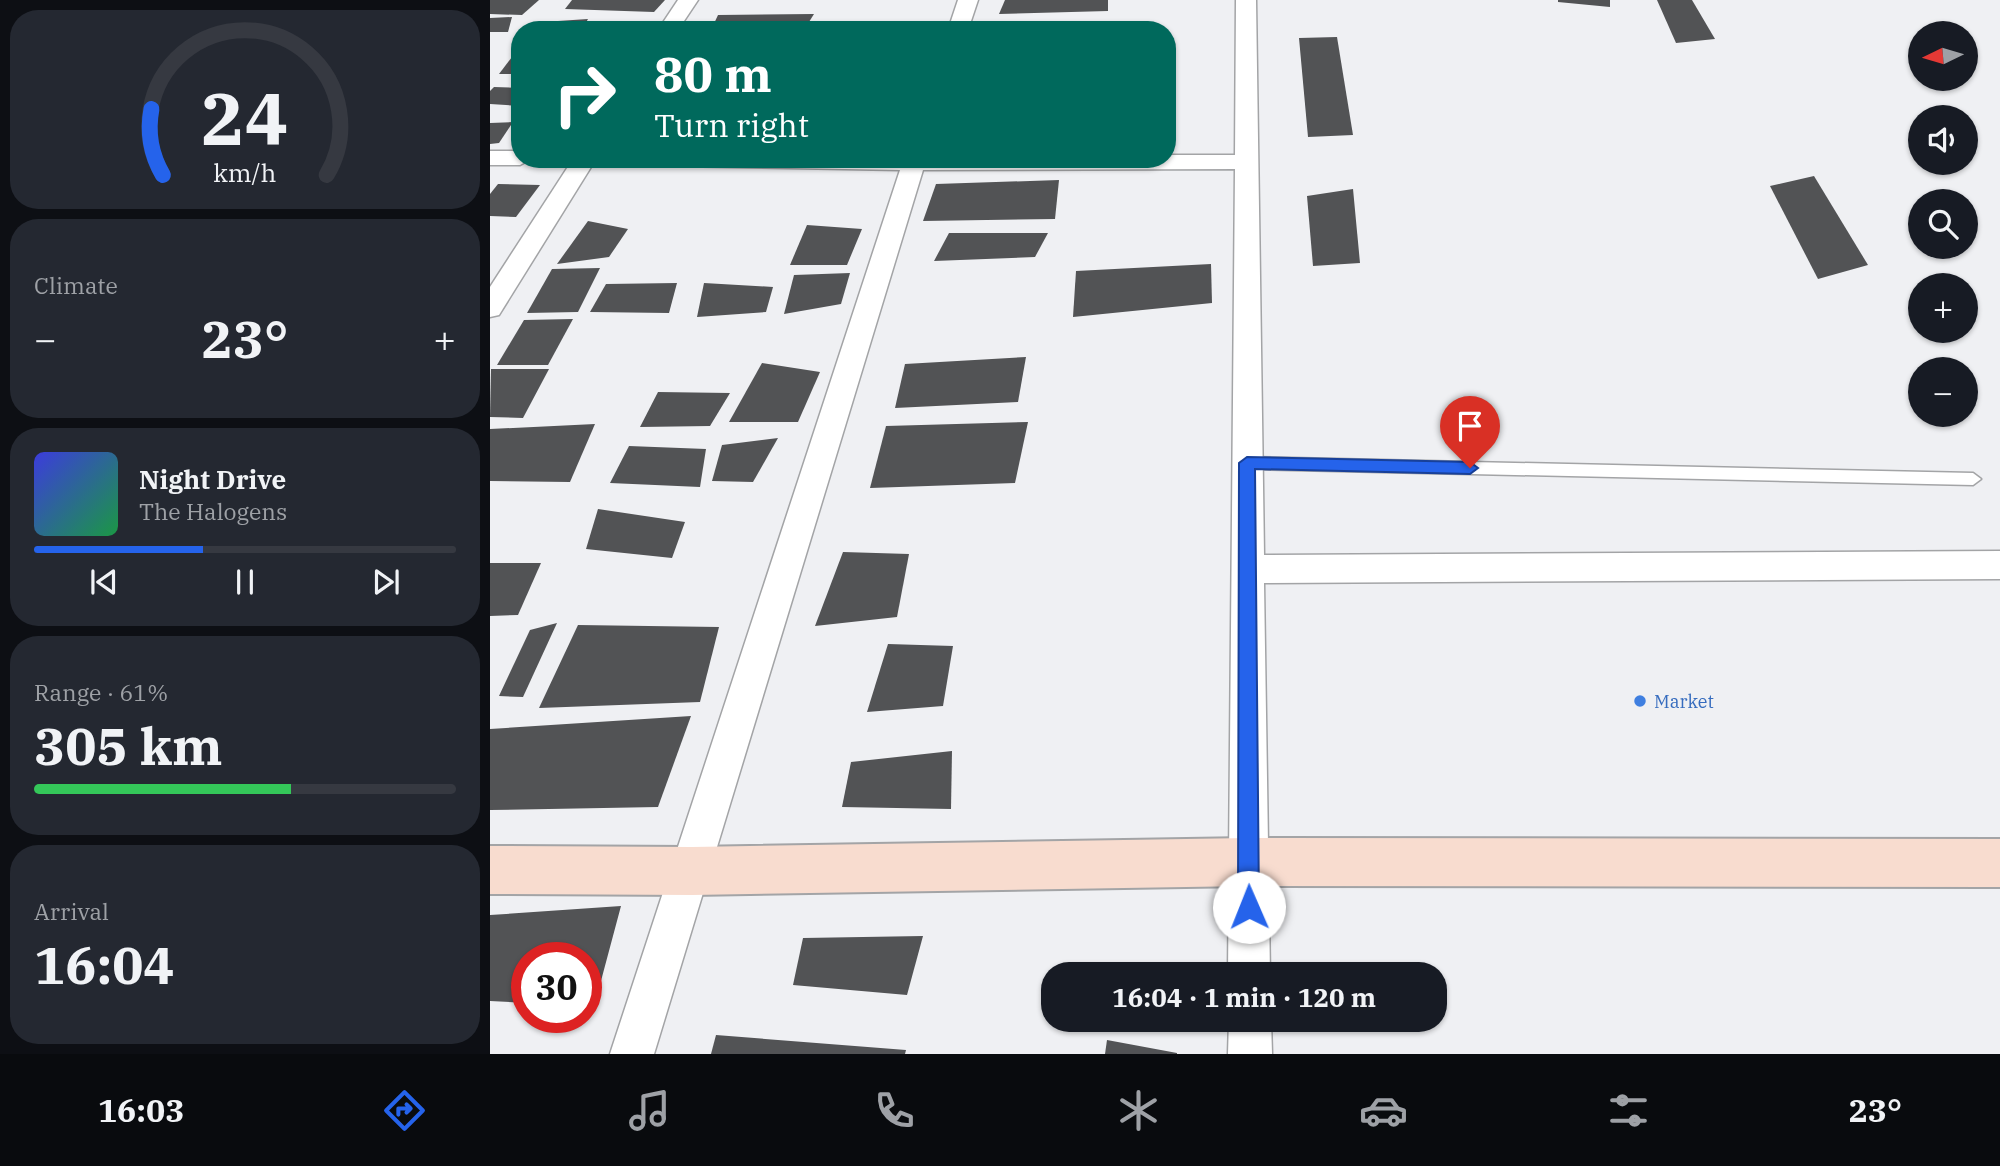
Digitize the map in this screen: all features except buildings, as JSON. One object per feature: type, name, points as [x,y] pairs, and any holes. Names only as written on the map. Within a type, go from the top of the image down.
[{"type":"street","points":[[674,21],[688,0]]},
{"type":"street","points":[[961,21],[968,0]]},
{"type":"street","points":[[1246,0],[1249,962]]},
{"type":"street","points":[[490,158],[511,158]]},
{"type":"street","points":[[1176,162],[1246,162]]},
{"type":"street","points":[[490,308],[579,168]]},
{"type":"street","points":[[632,1054],[913,168]]},
{"type":"street","points":[[1247,569],[2000,565]]},
{"type":"street","points":[[490,870],[692,871],[1248,862],[2000,863]]},
{"type":"street","points":[[1250,1032],[1250,1054]]},
{"type":"lane","points":[[1247,463],[1973,479]]},
{"type":"place","name":"Market","points":[[1640,701]]},
{"type":"route","points":[[1249,907],[1247,463],[1470,468]]}]
